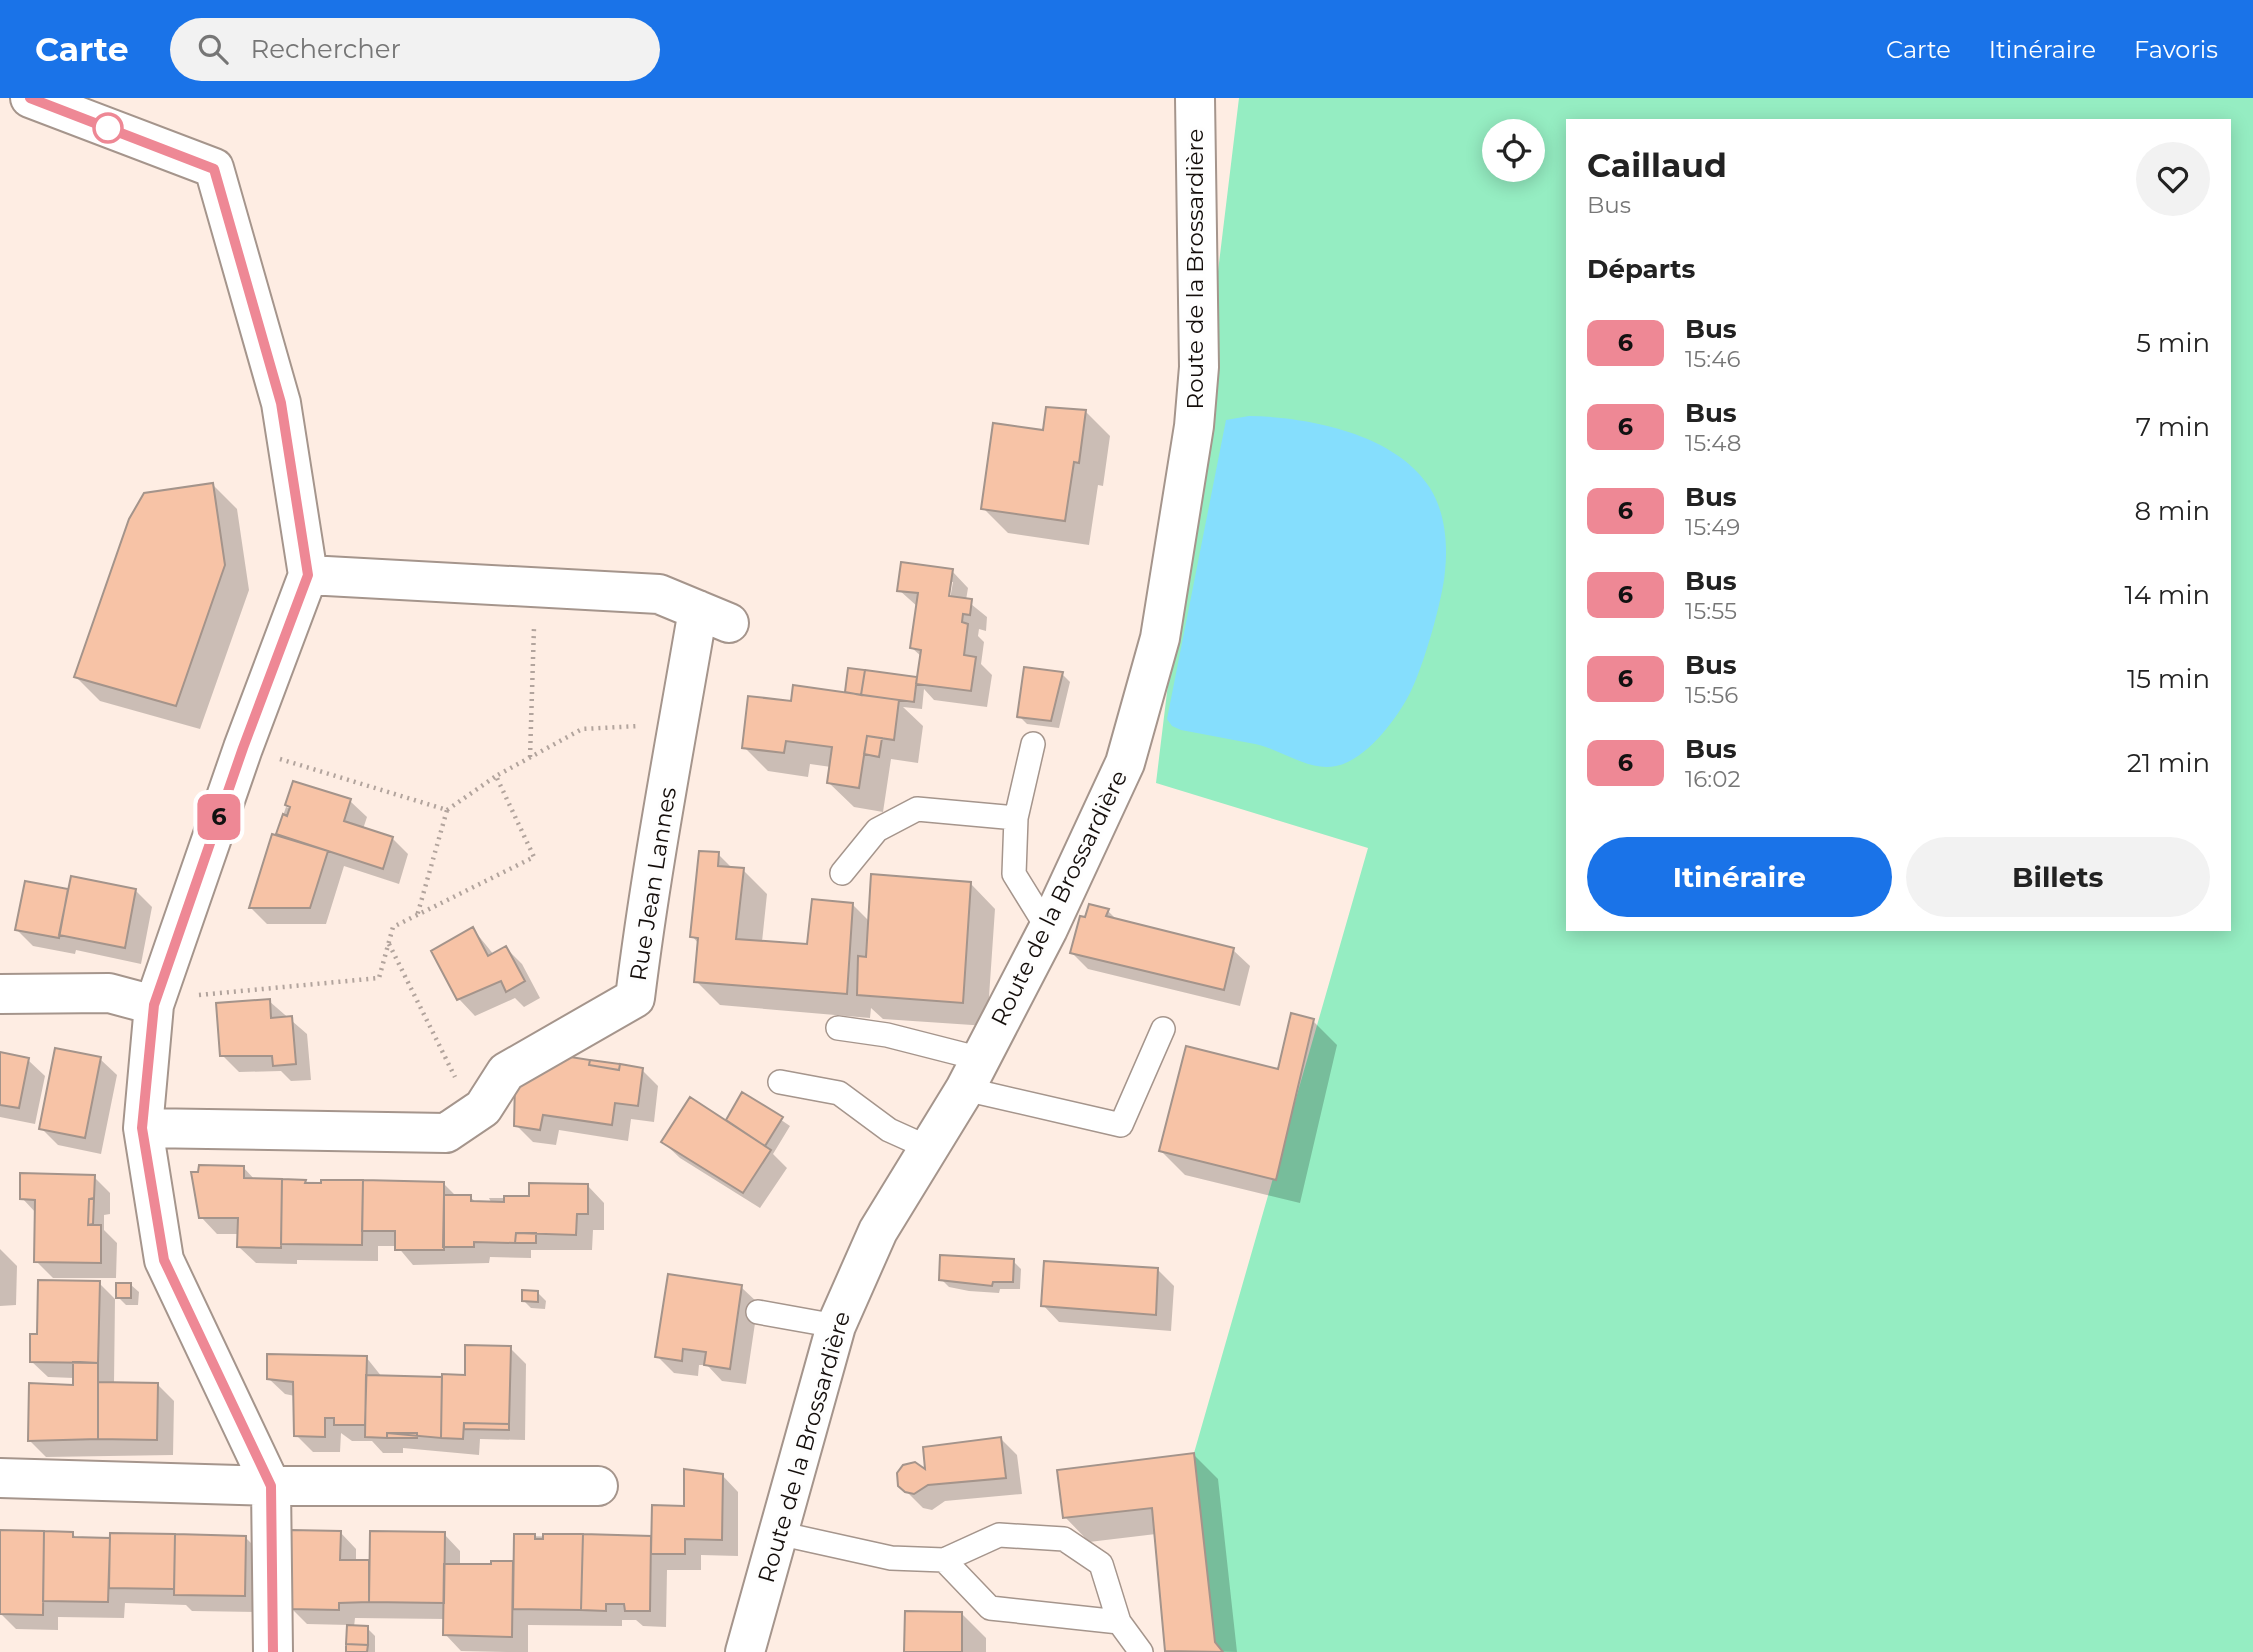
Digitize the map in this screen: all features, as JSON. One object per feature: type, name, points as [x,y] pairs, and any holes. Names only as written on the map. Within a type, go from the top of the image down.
[{"type":"street","points":[[30,98],[214,169],[281,403],[308,575],[243,748],[154,1005],[142,1128],[164,1260],[271,1486],[273,1652]]},
{"type":"street","name":"Route de la Brossardière","points":[[746,1652],[836,1326],[878,1231],[973,1074],[1048,929],[1125,763],[1160,638],[1194,426],[1199,367],[1195,98]]},
{"type":"street","name":"Rue Jean Lannes","points":[[142,1128],[446,1133],[483,1108],[506,1072],[635,998],[649,884],[667,803],[678,723],[713,617],[659,594],[308,575]]},
{"type":"street","points":[[0,994],[109,993],[154,1005]]},
{"type":"street","points":[[0,1478],[271,1486],[598,1486]]},
{"type":"lane","points":[[1033,744],[1016,818],[1014,874],[1048,929]]},
{"type":"lane","points":[[842,873],[877,830],[917,808],[1016,818]]},
{"type":"lane","points":[[838,1028],[887,1035],[973,1074],[1121,1125],[1163,1030]]},
{"type":"lane","points":[[780,1082],[839,1093],[889,1130],[929,1148]]},
{"type":"lane","points":[[758,1312],[836,1326]]},
{"type":"lane","points":[[778,1533],[891,1558],[944,1560],[999,1535],[1064,1539],[1101,1564],[1119,1622],[1141,1652]]},
{"type":"lane","points":[[944,1560],[990,1608],[1119,1622]]},
{"type":"path","points":[[530,757],[535,587]]},
{"type":"path","points":[[417,916],[447,810],[496,776],[582,729],[678,723]]},
{"type":"path","points":[[243,748],[447,810]]},
{"type":"path","points":[[154,1005],[192,995],[379,978],[393,927],[534,857],[496,776]]},
{"type":"path","points":[[389,943],[474,1115]]},
{"type":"green space","points":[[1239,98],[2253,98],[2253,1652],[1223,1652],[1215,1642],[1194,1453],[1368,848],[1156,783]]},
{"type":"water","points":[[1249,416],[1324,425],[1374,442],[1415,469],[1435,497],[1442,518],[1446,561],[1441,598],[1415,682],[1397,715],[1369,748],[1336,766],[1315,766],[1255,744],[1181,730],[1172,726],[1167,719],[1226,420]]},
{"type":"building","points":[[1046,407],[1086,410],[1079,463],[1074,462],[1065,521],[981,509],[993,423],[1043,430]]},
{"type":"building","points":[[213,483],[225,565],[176,706],[74,677],[129,519],[144,493]]},
{"type":"building","points":[[901,562],[953,569],[949,596],[972,599],[970,615],[963,614],[962,622],[968,624],[964,655],[976,657],[971,691],[916,684],[921,650],[910,648],[918,593],[897,591]]},
{"type":"building","points":[[1024,667],[1063,672],[1051,721],[1017,717]]},
{"type":"building","points":[[848,668],[865,670],[861,695],[845,692]]},
{"type":"building","points":[[865,670],[917,677],[914,702],[861,695]]},
{"type":"building","points":[[793,685],[899,700],[894,740],[867,736],[859,788],[827,783],[832,747],[786,741],[784,753],[742,748],[748,696],[791,701]]},
{"type":"building","points":[[867,736],[882,738],[879,757],[864,754]]},
{"type":"building","points":[[293,781],[351,799],[344,821],[393,837],[383,869],[276,834],[283,814],[287,816],[290,807],[285,805]]},
{"type":"building","points":[[272,834],[328,851],[310,908],[249,908]]},
{"type":"building","points":[[699,851],[719,852],[718,866],[744,868],[736,939],[807,944],[812,899],[853,903],[847,994],[694,982],[698,938],[690,937]]},
{"type":"building","points":[[871,874],[971,882],[963,1003],[857,995],[858,956],[866,957]]},
{"type":"building","points":[[71,876],[136,889],[125,948],[59,935]]},
{"type":"building","points":[[25,881],[68,889],[59,938],[15,930]]},
{"type":"building","points":[[1089,904],[1109,909],[1106,916],[1234,948],[1224,990],[1070,953],[1080,916],[1085,917]]},
{"type":"building","points":[[473,927],[488,956],[506,946],[525,981],[506,992],[501,981],[457,1000],[431,951]]},
{"type":"building","points":[[270,999],[271,1018],[292,1016],[296,1064],[273,1066],[272,1056],[220,1056],[216,1003]]},
{"type":"building","points":[[1291,1013],[1314,1019],[1276,1180],[1159,1151],[1186,1046],[1278,1069]]},
{"type":"building","points":[[55,1048],[101,1057],[85,1138],[39,1129]]},
{"type":"building","points":[[0,1052],[29,1058],[19,1108],[0,1105]]},
{"type":"building","points":[[564,1056],[590,1060],[589,1065],[619,1070],[620,1064],[643,1068],[638,1106],[615,1103],[612,1125],[543,1115],[540,1130],[514,1126],[515,1082]]},
{"type":"building","points":[[590,1060],[620,1064],[619,1070],[589,1065]]},
{"type":"building","points":[[742,1092],[783,1117],[765,1146],[726,1120]]},
{"type":"building","points":[[690,1097],[771,1150],[743,1193],[661,1142]]},
{"type":"building","points":[[199,1165],[244,1166],[244,1178],[282,1179],[281,1248],[237,1247],[238,1218],[199,1218],[191,1172],[198,1172]]},
{"type":"building","points":[[20,1173],[95,1175],[94,1198],[89,1199],[88,1225],[101,1225],[101,1263],[34,1262],[35,1200],[20,1199]]},
{"type":"building","points":[[282,1179],[306,1180],[305,1183],[321,1183],[321,1180],[363,1180],[362,1245],[281,1244]]},
{"type":"building","points":[[363,1180],[444,1182],[444,1250],[395,1250],[395,1231],[362,1231]]},
{"type":"building","points":[[529,1183],[588,1184],[588,1214],[577,1214],[576,1235],[516,1233],[515,1243],[474,1242],[474,1247],[443,1247],[444,1195],[471,1195],[471,1201],[504,1202],[504,1196],[529,1196]]},
{"type":"building","points":[[94,1198],[93,1224],[88,1225],[89,1199]]},
{"type":"building","points":[[516,1233],[536,1233],[536,1243],[515,1243]]},
{"type":"building","points":[[940,1255],[1014,1259],[1013,1282],[993,1282],[992,1286],[939,1280]]},
{"type":"building","points":[[1044,1261],[1158,1268],[1156,1315],[1041,1306]]},
{"type":"building","points":[[668,1274],[742,1285],[730,1369],[704,1365],[706,1352],[683,1349],[682,1361],[655,1357]]},
{"type":"building","points":[[38,1280],[100,1281],[98,1363],[30,1362],[30,1334],[37,1334]]},
{"type":"building","points":[[116,1283],[131,1283],[131,1298],[116,1298]]},
{"type":"building","points":[[522,1290],[538,1291],[538,1302],[522,1301]]},
{"type":"building","points":[[465,1345],[511,1346],[509,1424],[464,1423],[463,1439],[441,1438],[442,1374],[465,1375]]},
{"type":"building","points":[[267,1354],[367,1356],[365,1425],[334,1425],[334,1418],[325,1418],[325,1437],[294,1436],[293,1382],[267,1379]]},
{"type":"building","points":[[73,1362],[98,1363],[98,1439],[28,1441],[29,1383],[73,1385]]},
{"type":"building","points":[[366,1375],[442,1377],[441,1438],[387,1433],[387,1438],[365,1437]]},
{"type":"building","points":[[98,1382],[158,1383],[157,1440],[98,1439]]},
{"type":"building","points":[[464,1423],[509,1424],[509,1430],[464,1429]]},
{"type":"building","points":[[387,1433],[417,1433],[417,1438],[387,1438]]},
{"type":"building","points":[[1001,1437],[1006,1478],[928,1485],[914,1494],[905,1492],[898,1486],[897,1473],[903,1465],[915,1462],[925,1469],[923,1447]]},
{"type":"building","points":[[1194,1453],[1215,1642],[1223,1652],[1165,1651],[1152,1508],[1063,1518],[1057,1470]]},
{"type":"building","points":[[684,1469],[723,1474],[722,1540],[685,1539],[685,1554],[651,1554],[652,1505],[684,1506]]},
{"type":"building","points":[[0,1530],[44,1531],[43,1615],[0,1614]]},
{"type":"building","points":[[291,1530],[341,1531],[340,1560],[369,1560],[369,1602],[339,1603],[339,1610],[289,1609]]},
{"type":"building","points":[[44,1531],[73,1532],[73,1537],[110,1538],[108,1602],[43,1601]]},
{"type":"building","points":[[370,1531],[445,1532],[444,1603],[369,1602]]},
{"type":"building","points":[[110,1533],[175,1534],[174,1589],[109,1588]]},
{"type":"building","points":[[175,1534],[246,1536],[245,1596],[174,1595]]},
{"type":"building","points":[[514,1534],[535,1534],[535,1539],[543,1539],[543,1534],[583,1534],[581,1610],[513,1609]]},
{"type":"building","points":[[583,1534],[651,1536],[650,1611],[625,1611],[624,1604],[606,1604],[606,1611],[581,1610]]},
{"type":"building","points":[[491,1561],[513,1561],[512,1637],[443,1635],[444,1564],[491,1564]]},
{"type":"building","points":[[905,1611],[962,1612],[962,1652],[904,1652]]},
{"type":"building","points":[[347,1625],[368,1626],[368,1645],[346,1644]]},
{"type":"building","points":[[346,1644],[368,1645],[367,1652],[346,1652]]},
{"type":"bus line","name":"6","points":[[30,98],[214,169],[281,403],[308,575],[243,748],[154,1005],[142,1128],[164,1260],[271,1486],[273,1652]]}]
